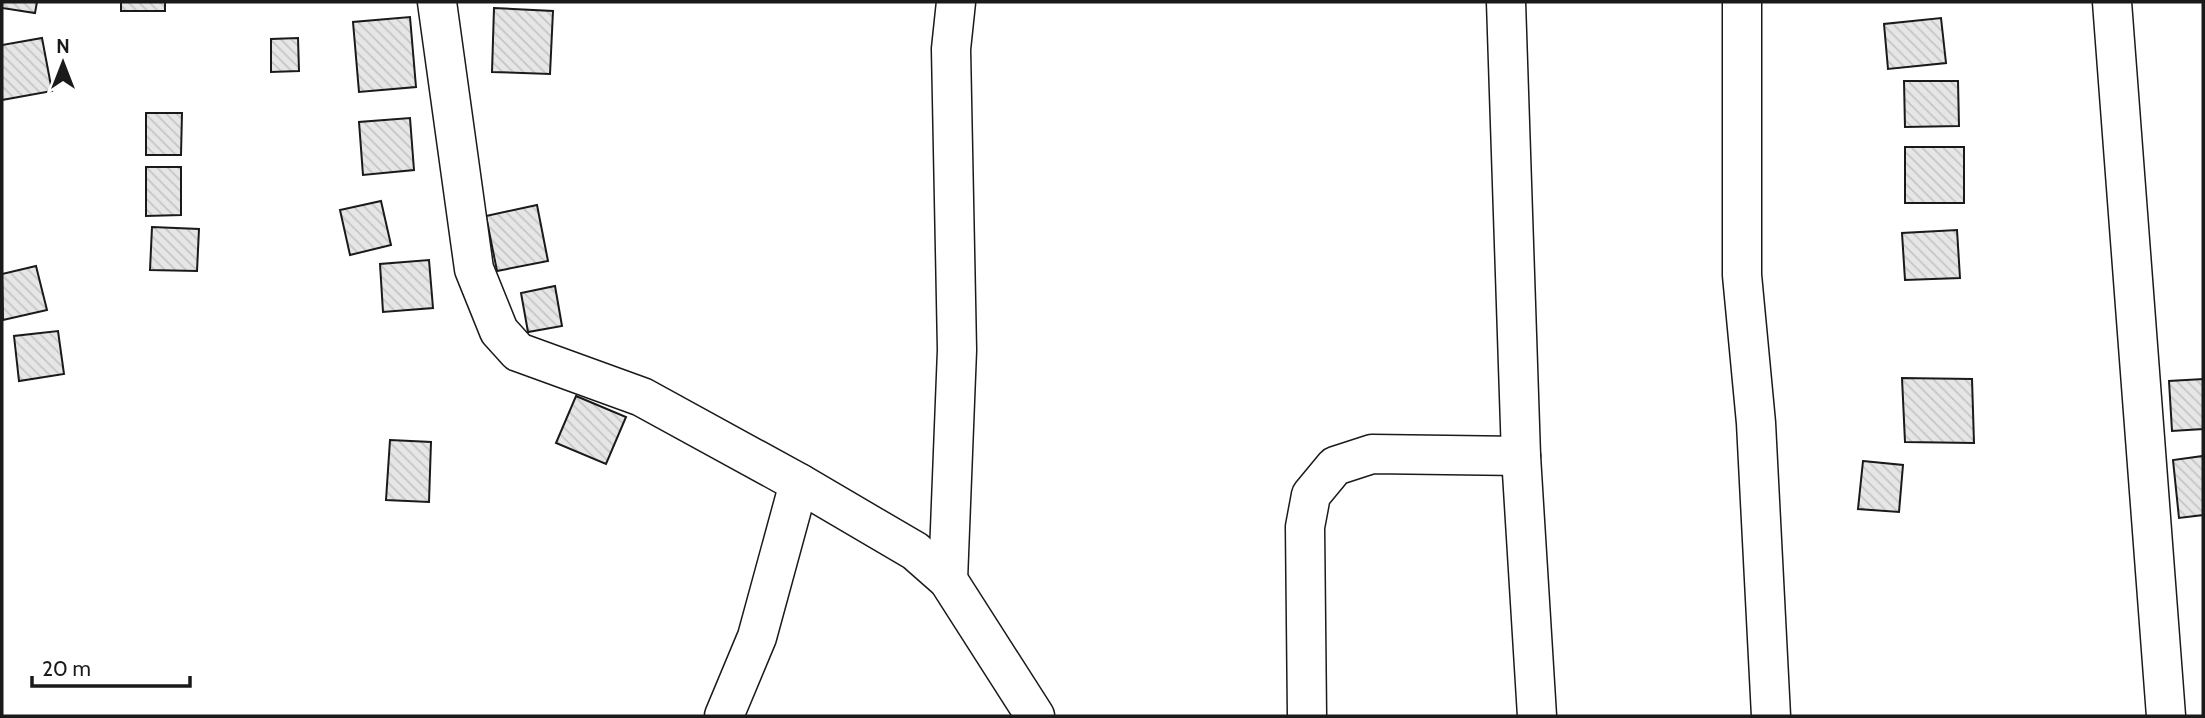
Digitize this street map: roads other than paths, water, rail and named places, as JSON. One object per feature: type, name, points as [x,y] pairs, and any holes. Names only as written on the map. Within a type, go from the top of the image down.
[{"type":"street","points":[[437,2],[474,269],[499,331],[518,352],[642,397],[799,483],[915,551],[948,580],[1035,716]]},
{"type":"street","points":[[948,580],[957,350],[951,49],[956,2]]},
{"type":"street","points":[[1506,2],[1521,456],[1538,716]]},
{"type":"street","points":[[1742,2],[1742,275],[1756,423],[1771,716]]},
{"type":"street","points":[[2112,2],[2166,716]]},
{"type":"street","points":[[1307,716],[1305,527],[1311,495],[1335,466],[1372,454],[1521,456]]},
{"type":"street","points":[[724,716],[757,637],[799,483]]}]
